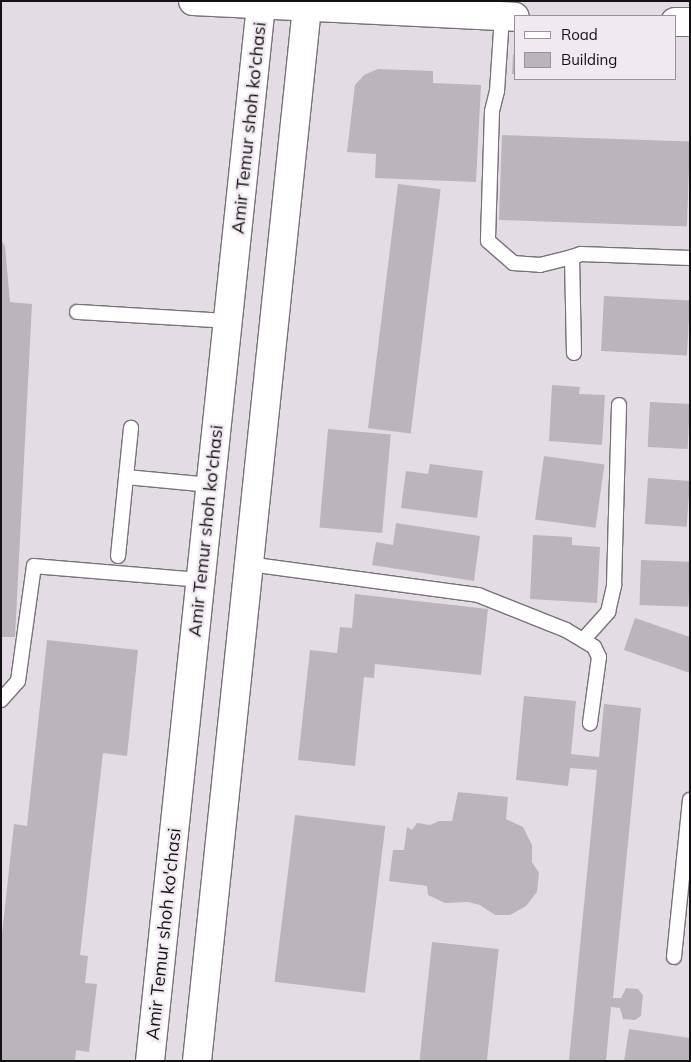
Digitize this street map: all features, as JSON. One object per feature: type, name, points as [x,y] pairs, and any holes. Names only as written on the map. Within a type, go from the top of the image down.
[{"type":"main road","points":[[193,1],[307,4],[508,16]]},
{"type":"main road","name":"Amir Temur shoh ko'chasi","points":[[150,1061],[262,3]]},
{"type":"main road","points":[[197,1061],[307,4]]},
{"type":"main road","points":[[676,22],[690,22]]},
{"type":"lane","points":[[508,16],[497,91],[492,111],[488,242],[513,263],[540,265],[581,254],[690,258]]},
{"type":"lane","points":[[572,257],[574,352]]},
{"type":"lane","points":[[77,312],[228,321]]},
{"type":"lane","points":[[583,640],[608,612],[614,585],[619,405]]},
{"type":"lane","points":[[118,556],[131,428]]},
{"type":"lane","points":[[126,477],[211,485]]},
{"type":"lane","points":[[249,564],[478,595],[566,630],[594,647],[598,657],[590,723]]},
{"type":"lane","points":[[1,700],[18,681],[34,566],[201,580]]},
{"type":"lane","points":[[674,957],[690,800]]},
{"type":"building","points":[[513,54],[514,54],[514,74],[512,74]]},
{"type":"building","points":[[378,69],[433,71],[433,83],[481,85],[476,182],[375,178],[376,154],[347,152],[355,85],[364,75]]},
{"type":"building","points":[[502,135],[690,142],[687,227],[499,220]]},
{"type":"building","points":[[398,184],[441,189],[411,433],[368,428]]},
{"type":"building","points":[[1,240],[5,246],[10,302],[32,304],[15,637],[1,637]]},
{"type":"building","points":[[604,296],[690,301],[687,355],[601,351]]},
{"type":"building","points":[[552,385],[580,387],[579,394],[605,395],[602,445],[549,441]]},
{"type":"building","points":[[650,402],[690,404],[688,449],[648,447]]},
{"type":"building","points":[[328,429],[391,434],[382,533],[319,528]]},
{"type":"building","points":[[544,456],[604,464],[595,528],[535,519]]},
{"type":"building","points":[[430,464],[483,471],[477,518],[401,508],[406,471],[428,474]]},
{"type":"building","points":[[648,478],[690,481],[687,527],[645,524]]},
{"type":"building","points":[[396,523],[480,536],[474,581],[372,565],[376,542],[393,545]]},
{"type":"building","points":[[533,535],[572,537],[572,545],[600,547],[597,603],[530,599]]},
{"type":"building","points":[[641,560],[690,562],[688,607],[639,605]]},
{"type":"building","points":[[355,594],[488,609],[481,675],[375,664],[374,678],[364,677],[355,766],[298,760],[310,650],[337,653],[340,627],[352,628]]},
{"type":"building","points":[[635,618],[690,637],[690,673],[624,650]]},
{"type":"building","points":[[47,640],[138,650],[127,756],[103,753],[80,955],[88,956],[85,983],[97,984],[89,1052],[76,1050],[75,1061],[1,1061],[1,943],[14,824],[27,826]]},
{"type":"building","points":[[524,696],[576,701],[571,754],[599,757],[604,704],[641,708],[613,998],[621,998],[626,988],[638,989],[643,995],[641,1016],[635,1020],[623,1019],[620,1008],[611,1007],[606,1061],[569,1060],[597,770],[570,768],[568,786],[516,780]]},
{"type":"building","points":[[458,792],[508,797],[506,819],[523,827],[532,845],[532,862],[539,873],[537,892],[526,906],[510,915],[495,915],[480,905],[468,902],[445,903],[428,895],[427,886],[389,881],[393,850],[404,850],[407,827],[412,830],[417,823],[430,825],[439,821],[452,821]]},
{"type":"building","points":[[295,815],[385,826],[365,993],[275,982]]},
{"type":"building","points":[[432,942],[499,949],[487,1061],[419,1061]]},
{"type":"building","points":[[629,1029],[690,1038],[690,1061],[624,1061]]}]
